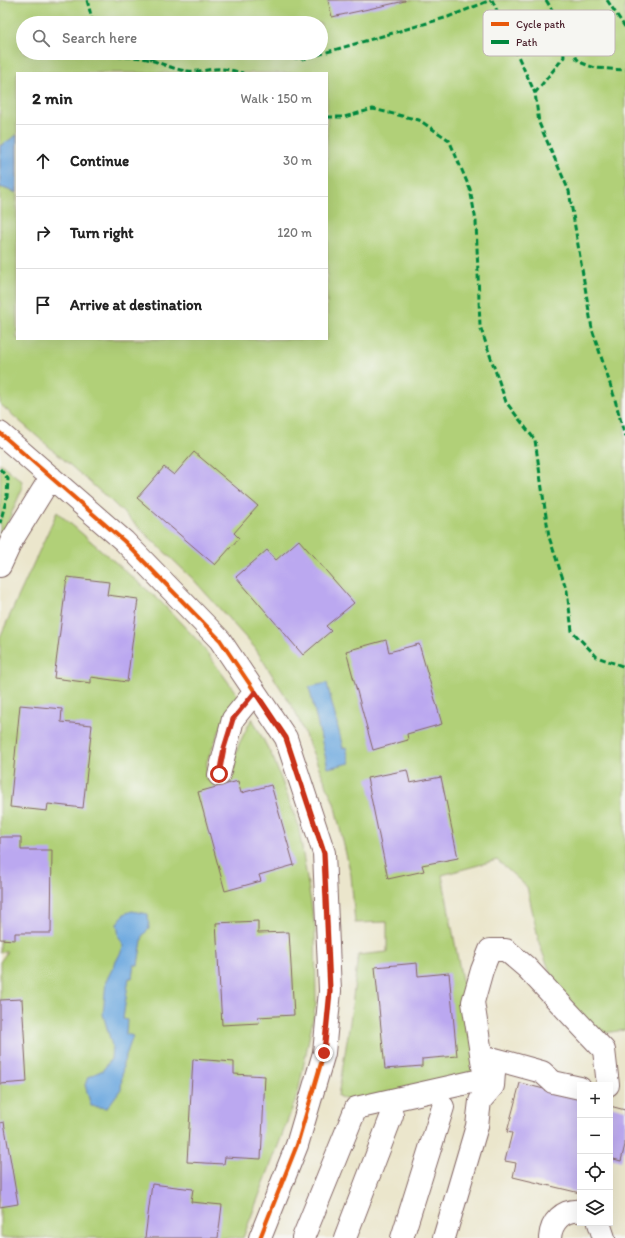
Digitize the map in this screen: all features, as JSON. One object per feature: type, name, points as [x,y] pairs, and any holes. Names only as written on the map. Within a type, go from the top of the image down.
[{"type":"street","points":[[0,433],[124,541],[220,640],[286,738],[324,853],[330,991],[324,1053],[297,1145],[260,1238]]},
{"type":"street","points":[[0,566],[12,540],[51,477]]},
{"type":"street","points":[[219,774],[224,748],[233,719],[255,692]]},
{"type":"street","points":[[303,1238],[356,1108],[485,1079],[473,1002],[482,970],[490,950],[506,950],[526,967],[604,1050],[608,1082]]},
{"type":"street","points":[[444,1238],[477,1126],[480,1101],[493,1086],[496,1059],[542,1072],[553,1082],[577,1087]]},
{"type":"street","points":[[402,1238],[443,1107]]},
{"type":"street","points":[[345,1238],[392,1115]]},
{"type":"street","points":[[550,1238],[554,1223],[560,1217],[568,1213],[577,1212]]},
{"type":"street","points":[[600,1226],[604,1238]]},
{"type":"green space","points":[[0,0],[625,0],[625,1030],[597,1034],[557,990],[540,946],[527,887],[497,860],[442,875],[480,1075],[351,1102],[338,1096],[350,1022],[358,955],[387,952],[387,922],[355,923],[351,875],[334,803],[295,711],[255,648],[192,578],[110,500],[0,404]]},
{"type":"green space","points":[[0,463],[22,481],[22,489],[0,540]]},
{"type":"green space","points":[[57,512],[159,600],[200,643],[239,697],[227,713],[207,761],[206,780],[229,776],[239,744],[252,718],[274,760],[298,824],[315,927],[316,1004],[298,1093],[243,1238],[0,1238],[0,962],[7,952],[0,952],[0,637]]},
{"type":"water","points":[[16,136],[16,193],[0,187],[0,146]]},
{"type":"water","points":[[327,683],[343,748],[346,747],[350,763],[328,768],[309,687]]},
{"type":"water","points":[[132,911],[148,914],[149,929],[143,935],[138,965],[134,965],[132,978],[129,978],[123,1019],[127,1020],[126,1034],[133,1036],[123,1064],[121,1089],[107,1108],[91,1106],[85,1085],[88,1077],[103,1070],[111,1059],[112,1046],[103,1014],[106,981],[124,946],[119,937],[117,924],[124,914]]},
{"type":"building","points":[[328,0],[405,0],[405,1],[332,17]]},
{"type":"building","points":[[194,452],[258,506],[234,533],[239,538],[215,565],[137,498],[164,467],[174,475]]},
{"type":"building","points":[[299,540],[354,603],[326,626],[331,631],[303,655],[236,577],[267,550],[276,560]]},
{"type":"building","points":[[67,577],[109,582],[107,595],[138,599],[127,682],[91,677],[91,683],[54,678]]},
{"type":"building","points":[[386,640],[389,652],[419,644],[442,724],[407,734],[408,740],[373,750],[346,651]]},
{"type":"building","points":[[20,705],[62,709],[61,722],[92,725],[83,808],[48,804],[47,811],[10,807]]},
{"type":"building","points":[[407,770],[410,783],[441,777],[458,858],[422,865],[424,871],[388,879],[367,778]]},
{"type":"building","points":[[238,781],[241,793],[271,785],[294,865],[259,875],[261,881],[225,891],[198,792]]},
{"type":"building","points":[[0,837],[21,837],[21,850],[52,850],[51,933],[15,933],[15,940],[0,939]]},
{"type":"building","points":[[258,921],[258,933],[289,932],[294,1015],[258,1017],[259,1023],[222,1025],[216,923]]},
{"type":"building","points":[[417,963],[418,976],[449,973],[457,1056],[422,1059],[422,1066],[385,1069],[375,967]]},
{"type":"building","points":[[22,999],[27,1082],[0,1084],[0,1000]]},
{"type":"building","points":[[193,1059],[234,1062],[234,1074],[265,1076],[261,1159],[225,1157],[224,1164],[187,1162]]},
{"type":"building","points":[[520,1083],[577,1097],[577,1192],[513,1177],[516,1163],[505,1161],[512,1133],[507,1132]]},
{"type":"building","points":[[613,1107],[625,1110],[625,1145],[621,1161],[613,1159]]},
{"type":"building","points":[[4,1122],[18,1204],[0,1207],[0,1123]]},
{"type":"building","points":[[152,1184],[193,1189],[191,1202],[222,1205],[218,1238],[145,1238]]},
{"type":"marked path","points":[[87,0],[91,16]]},
{"type":"marked path","points":[[328,52],[448,17],[491,0]]},
{"type":"marked path","points":[[492,0],[497,10]]},
{"type":"marked path","points":[[546,0],[552,10]]},
{"type":"marked path","points":[[607,0],[614,10]]},
{"type":"marked path","points":[[615,12],[625,27]]},
{"type":"marked path","points":[[518,56],[535,93]]},
{"type":"marked path","points":[[564,56],[535,93],[539,123],[569,191],[592,329],[614,396],[625,437]]},
{"type":"marked path","points":[[576,56],[582,63],[595,68],[625,70]]},
{"type":"marked path","points":[[150,60],[188,71],[222,69],[238,72]]},
{"type":"marked path","points":[[328,117],[344,117],[373,109],[419,120],[449,140],[470,189],[476,221],[480,326],[506,402],[535,440],[549,537],[567,591],[572,631],[597,657],[625,667]]},
{"type":"marked path","points":[[0,469],[8,479],[7,497],[0,523]]},
{"type":"cycle path","points":[[0,433],[124,541],[220,640],[286,738],[324,853],[330,991],[324,1053],[297,1145],[260,1238]]},
{"type":"route","points":[[219,774],[224,748],[233,719],[255,692],[286,738],[324,853],[330,991],[324,1053]]}]
